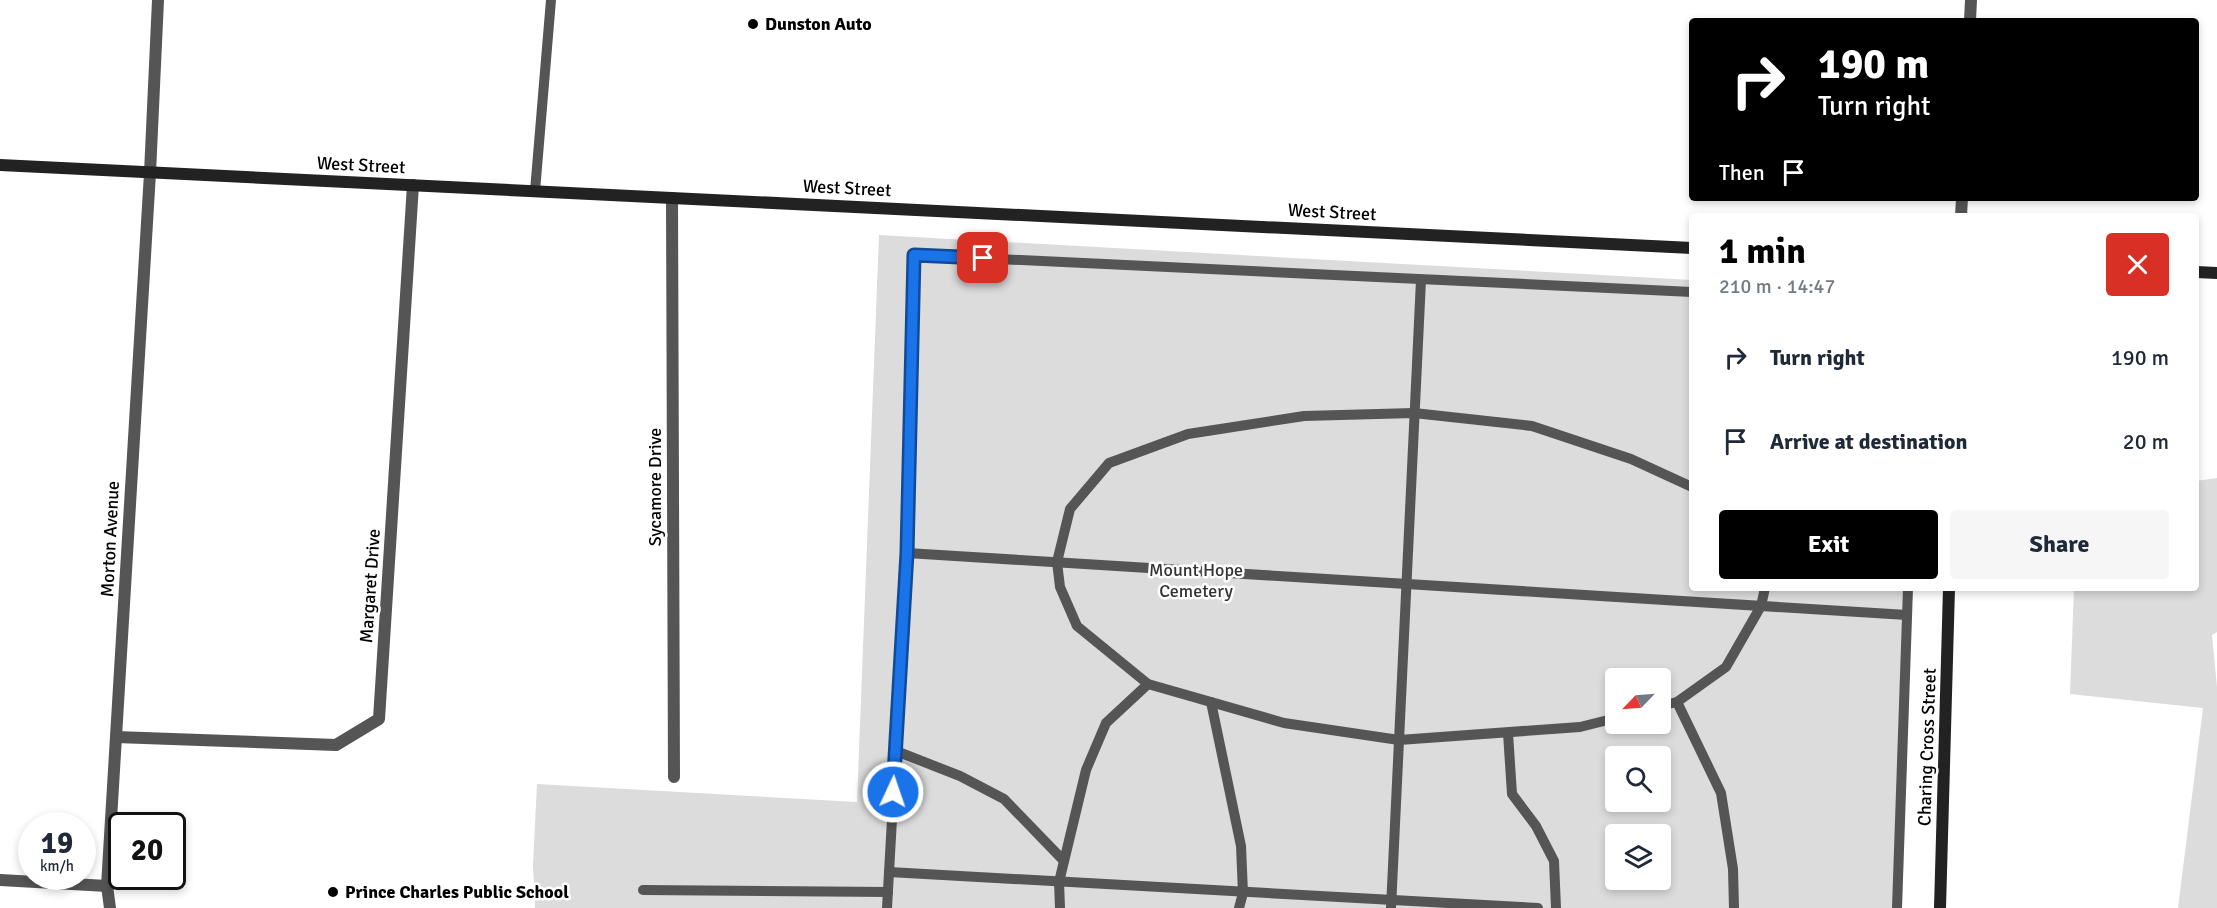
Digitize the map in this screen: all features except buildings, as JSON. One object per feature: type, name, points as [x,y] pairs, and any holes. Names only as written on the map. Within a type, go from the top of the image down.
[{"type":"main road","name":"West Street","points":[[0,165],[1689,248]]},
{"type":"main road","points":[[2199,272],[2217,273]]},
{"type":"main road","name":"Charing Cross Street","points":[[1940,908],[1949,591]]},
{"type":"street","name":"Morton Avenue","points":[[110,908],[107,886],[150,173],[158,0]]},
{"type":"street","points":[[1970,18],[1971,0]]},
{"type":"street","name":"Margaret Drive","points":[[116,737],[336,745],[379,718],[413,185]]},
{"type":"street","name":"Sycamore Drive","points":[[672,198],[674,777]]},
{"type":"street","points":[[0,880],[107,886]]},
{"type":"lane","points":[[535,191],[551,0]]},
{"type":"lane","points":[[887,908],[907,553],[914,255],[1689,292]]},
{"type":"lane","points":[[1391,905],[1421,280]]},
{"type":"lane","points":[[1605,721],[1580,727],[1399,740],[1284,723],[1148,684],[1077,626],[1060,587],[1056,562],[1070,509],[1109,463],[1188,434],[1304,416],[1414,413],[1532,426],[1631,459],[1689,486]]},
{"type":"lane","points":[[907,553],[1907,615]]},
{"type":"lane","points":[[1671,703],[1677,702],[1726,667],[1761,606],[1764,591]]},
{"type":"lane","points":[[1897,908],[1908,591]]},
{"type":"lane","points":[[1060,908],[1059,882],[1086,770],[1106,723],[1148,684]]},
{"type":"lane","points":[[1211,702],[1241,846],[1243,893],[1239,908]]},
{"type":"lane","points":[[1677,702],[1721,793],[1733,869],[1734,908]]},
{"type":"lane","points":[[1508,733],[1512,794],[1536,826],[1554,861],[1556,908]]},
{"type":"lane","points":[[896,751],[960,776],[1004,799],[1064,861]]},
{"type":"lane","points":[[889,873],[1243,893],[1391,905],[1538,908]]},
{"type":"lane","points":[[643,890],[888,892]]},
{"type":"green space","name":"Mount Hope Cemetery","points":[[879,235],[1689,280],[1689,591],[1911,591],[1902,908],[535,908],[533,865],[537,784],[857,802]]},
{"type":"green space","points":[[2217,478],[2217,632],[2212,635],[2217,687],[2217,908],[2178,908],[2203,708],[2070,694],[2074,591],[2199,591],[2199,481]]},
{"type":"place","name":"Dunston Auto","points":[[753,24]]},
{"type":"place","name":"Prince Charles Public School","points":[[333,892]]},
{"type":"route","points":[[893,792],[907,553],[914,255],[983,258]]}]
